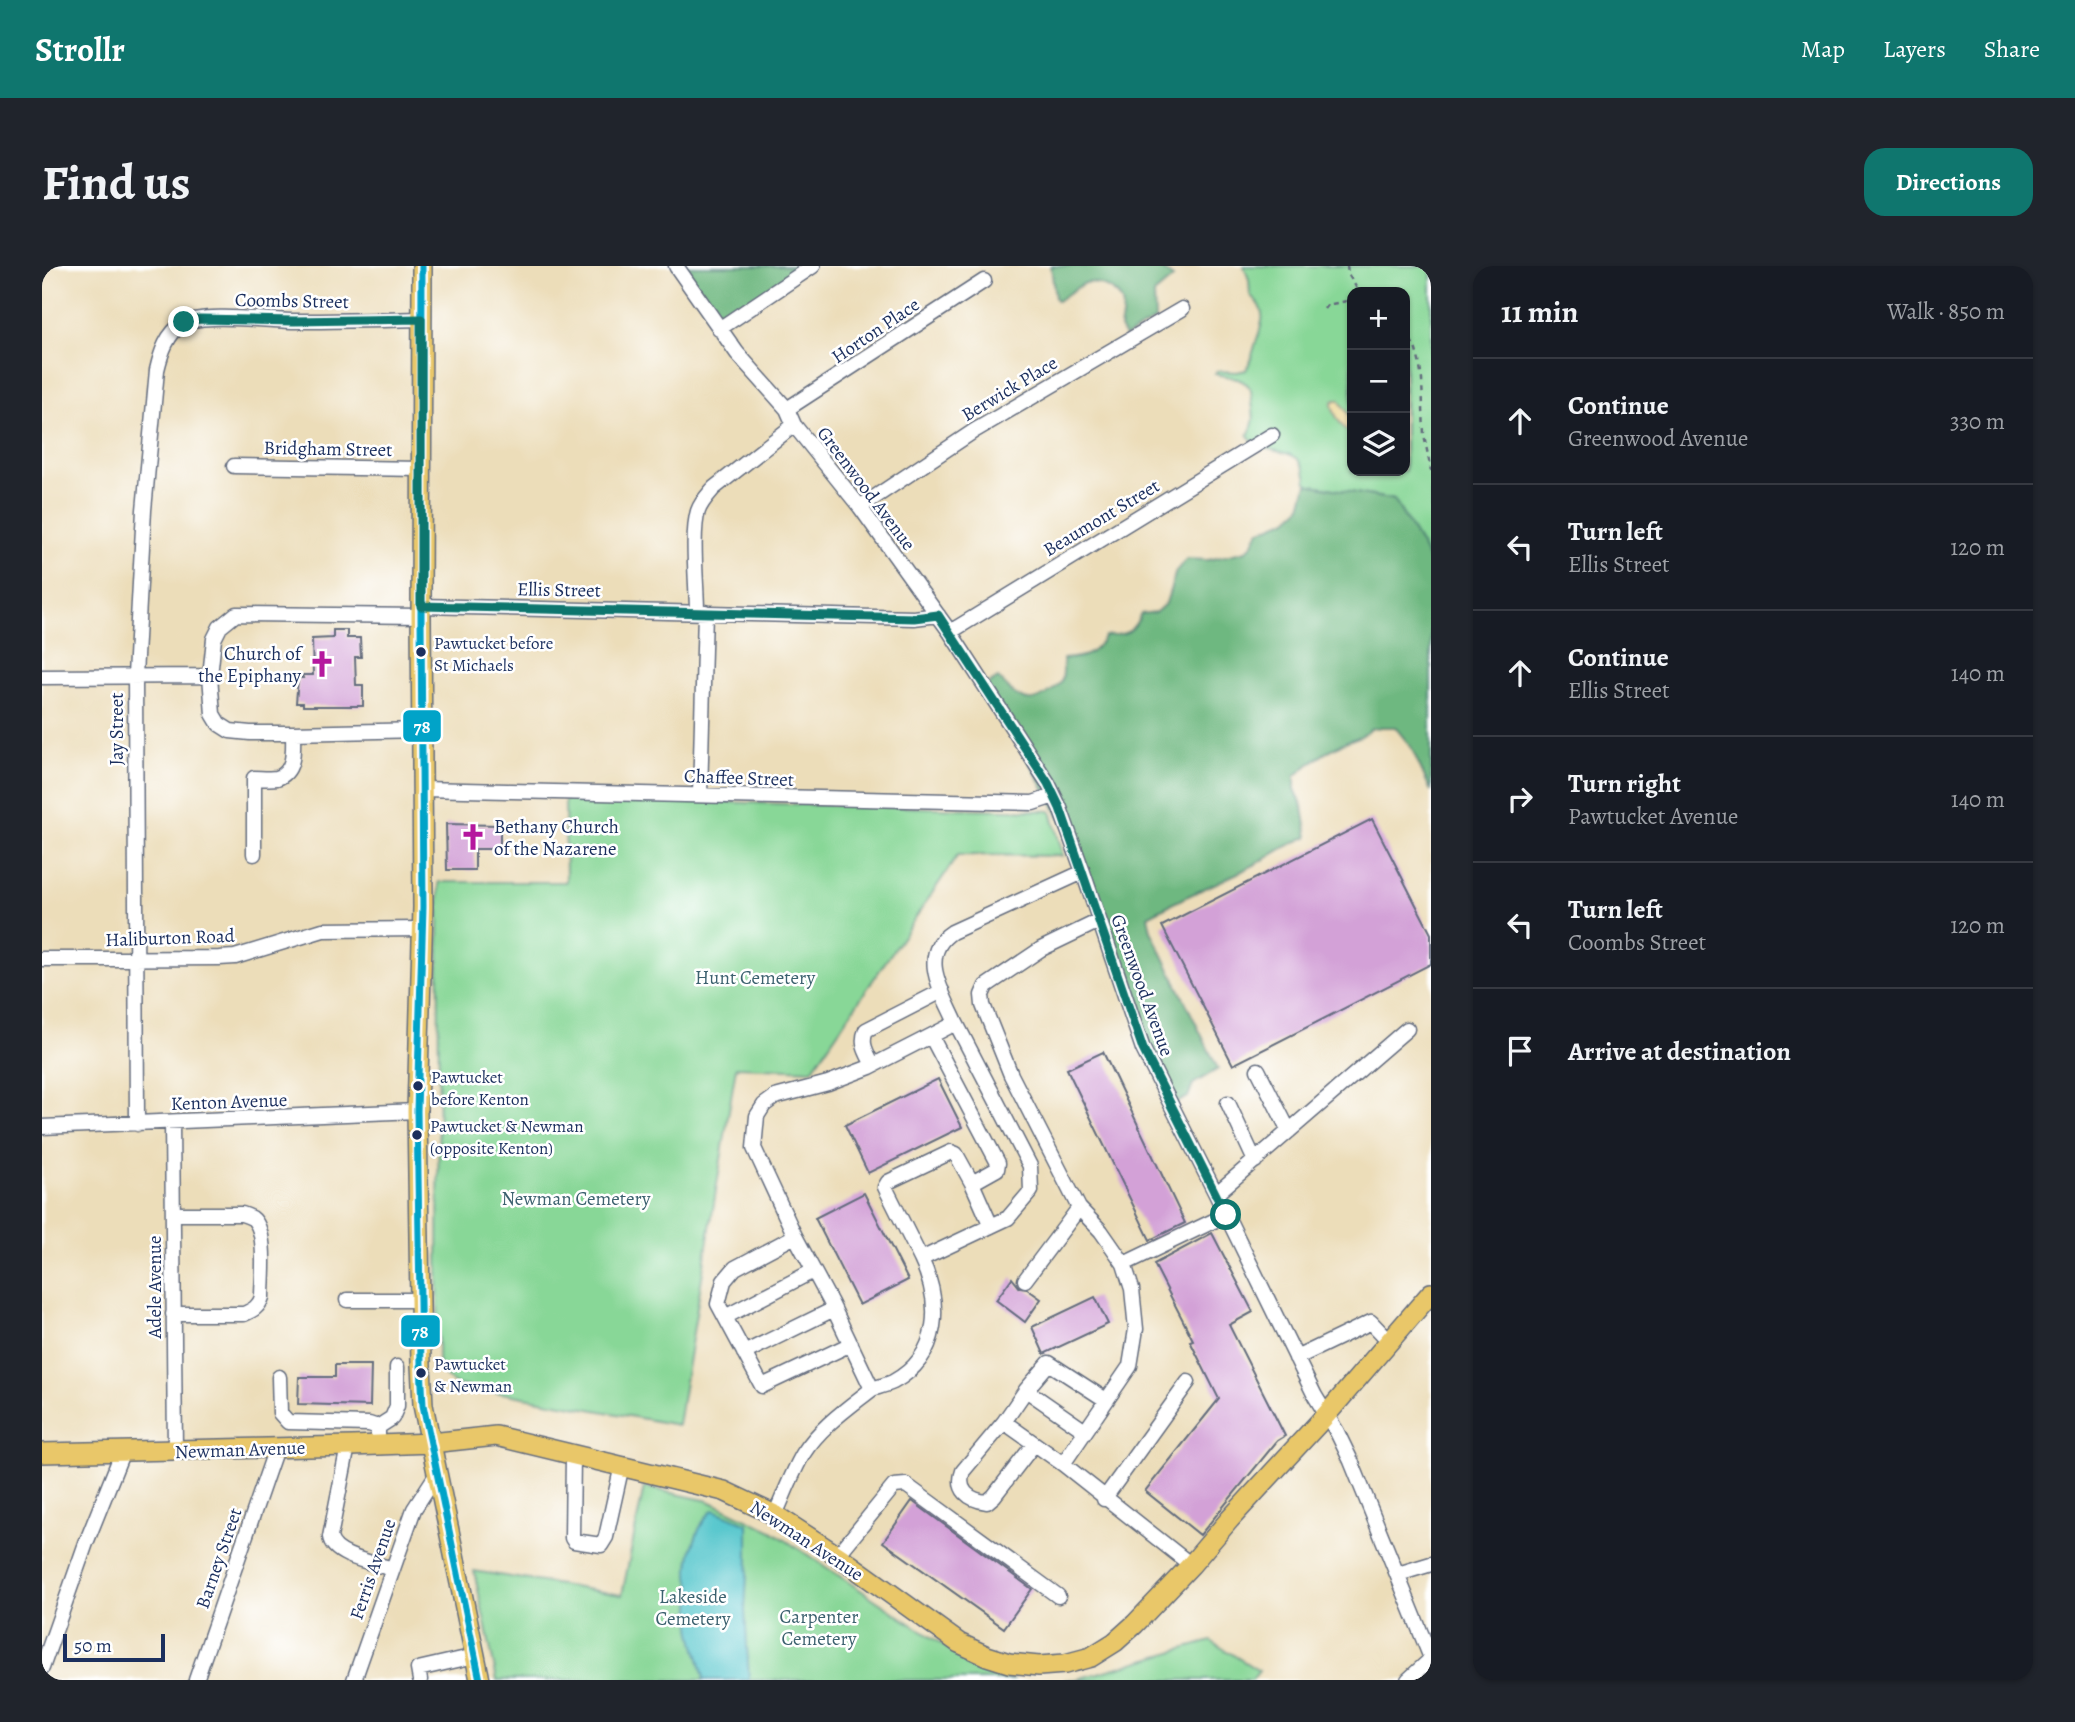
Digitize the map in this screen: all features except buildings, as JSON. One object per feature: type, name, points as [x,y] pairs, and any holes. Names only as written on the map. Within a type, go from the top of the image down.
[{"type":"main road","points":[[422,266],[422,929],[417,1111],[423,1405],[480,1680]]},
{"type":"main road","name":"Newman Avenue","points":[[42,1453],[348,1446],[378,1436],[431,1443],[496,1436],[724,1490],[775,1515],[959,1643],[1009,1663],[1039,1666],[1065,1664],[1091,1657],[1115,1642],[1135,1624],[1326,1415],[1431,1293]]},
{"type":"street","name":"Greenwood Avenue","points":[[676,266],[737,353],[787,409],[794,425],[860,506],[950,632],[1048,783],[1083,872],[1143,1049],[1296,1358],[1351,1461],[1431,1658]]},
{"type":"street","points":[[719,329],[813,266]]},
{"type":"street","name":"Horton Place","points":[[787,409],[984,281]]},
{"type":"street","name":"Berwick Place","points":[[860,506],[986,425],[1182,309]]},
{"type":"street","name":"Coombs Street","points":[[169,337],[184,322],[200,319],[421,319]]},
{"type":"street","name":"Jay Street","points":[[137,1124],[135,675],[144,510],[157,370],[160,355],[169,337]]},
{"type":"street","points":[[700,795],[701,612],[696,525],[699,510],[714,488],[794,425]]},
{"type":"street","name":"Beaumont Street","points":[[950,632],[1272,435]]},
{"type":"street","name":"Bridgham Street","points":[[234,466],[422,468]]},
{"type":"street","name":"Ellis Street","points":[[421,730],[293,733],[230,731],[219,724],[214,715],[210,676],[214,639],[220,627],[236,614],[421,611],[701,612],[914,618],[938,615]]},
{"type":"street","points":[[42,677],[210,676]]},
{"type":"street","points":[[254,854],[254,778],[277,778],[287,771],[293,760],[293,733]]},
{"type":"street","name":"Chaffee Street","points":[[422,789],[1033,803],[1054,796]]},
{"type":"street","points":[[921,1259],[1008,1218],[1031,1191],[1030,1166],[956,1023],[934,971],[937,947],[942,938],[952,932],[1083,872]]},
{"type":"street","points":[[1063,1464],[1130,1366],[1136,1329],[1132,1289],[1124,1264],[1101,1230],[1079,1208],[1012,1074],[983,1005],[982,995],[986,986],[1041,949],[1099,921]]},
{"type":"street","name":"Haliburton Road","points":[[42,959],[235,957],[323,930],[422,929]]},
{"type":"street","points":[[873,1065],[862,1038],[866,1030],[942,991]]},
{"type":"street","points":[[872,1388],[754,1148],[757,1116],[764,1105],[775,1097],[828,1083],[873,1065],[956,1023]]},
{"type":"street","points":[[1216,1194],[1407,1029]]},
{"type":"street","points":[[931,1036],[998,1163],[997,1169],[972,1183]]},
{"type":"street","points":[[1258,1070],[1289,1131]]},
{"type":"street","points":[[1227,1103],[1255,1161]]},
{"type":"street","name":"Kenton Avenue","points":[[42,1127],[417,1111]]},
{"type":"street","name":"Adele Avenue","points":[[172,1122],[175,1451]]},
{"type":"street","points":[[775,1515],[803,1455],[813,1441],[872,1388],[892,1383],[917,1364],[931,1338],[935,1314],[930,1277],[885,1188],[888,1182],[951,1152],[956,1154],[991,1226]]},
{"type":"street","points":[[1025,1280],[1079,1208]]},
{"type":"street","points":[[173,1214],[242,1214],[251,1217],[262,1235],[262,1284],[260,1304],[254,1310],[243,1314],[173,1314]]},
{"type":"street","points":[[1124,1264],[1226,1215]]},
{"type":"street","points":[[795,1236],[735,1268],[724,1281],[718,1304],[761,1386],[851,1344]]},
{"type":"street","points":[[725,1317],[814,1270]]},
{"type":"street","points":[[347,1300],[421,1300]]},
{"type":"street","points":[[744,1353],[834,1309]]},
{"type":"street","points":[[1296,1358],[1371,1322],[1389,1341]]},
{"type":"street","points":[[1034,1444],[987,1502],[977,1501],[962,1490],[960,1480],[964,1471],[1049,1363],[1106,1400]]},
{"type":"street","points":[[279,1377],[280,1413],[288,1422],[369,1424],[378,1436],[392,1418],[397,1406],[397,1367]]},
{"type":"street","points":[[1104,1499],[1188,1382]]},
{"type":"street","points":[[1026,1390],[1085,1431]]},
{"type":"street","points":[[1004,1422],[1063,1464],[1191,1565]]},
{"type":"street","points":[[348,1446],[331,1542],[345,1554],[393,1569]]},
{"type":"street","name":"Barney Street","points":[[196,1680],[276,1448]]},
{"type":"street","points":[[42,1668],[121,1453]]},
{"type":"street","points":[[573,1454],[574,1541],[601,1545],[603,1543],[622,1465]]},
{"type":"street","name":"Ferris Avenue","points":[[354,1680],[414,1509],[436,1475]]},
{"type":"street","points":[[837,1556],[894,1486],[906,1485],[1058,1597]]},
{"type":"street","points":[[1395,1567],[1431,1563]]},
{"type":"street","points":[[420,1680],[418,1669],[475,1656]]},
{"type":"street","points":[[1408,1680],[1431,1658]]},
{"type":"path","points":[[1347,266],[1348,274],[1356,287]]},
{"type":"path","points":[[1324,309],[1327,305],[1347,301]]},
{"type":"path","points":[[1410,340],[1415,347],[1422,380],[1424,435],[1431,471]]},
{"type":"green space","points":[[679,266],[804,266],[719,322]]},
{"type":"green space","points":[[1051,266],[1158,266],[1173,278],[1154,294],[1155,320],[1125,337],[1120,328],[1123,309],[1118,295],[1101,285],[1088,282],[1057,301]]},
{"type":"green space","points":[[1244,266],[1431,266],[1431,565],[1394,500],[1307,484],[1305,470],[1299,460],[1292,455],[1263,447],[1248,435],[1254,418],[1251,390],[1240,380],[1215,374],[1217,371],[1246,370],[1251,360],[1261,328],[1262,312],[1250,295]]},
{"type":"green space","points":[[1307,484],[1394,500],[1431,565],[1431,791],[1411,747],[1395,727],[1370,729],[1364,735],[1323,755],[1295,776],[1295,789],[1303,808],[1308,837],[1148,916],[1151,931],[1218,1069],[1193,1084],[1188,1097],[1170,1106],[1079,852],[987,685],[998,678],[1016,695],[1030,700],[1051,691],[1061,681],[1063,659],[1088,654],[1105,636],[1128,632],[1135,626],[1141,614],[1156,612],[1166,603],[1176,571],[1187,559],[1208,560],[1246,551],[1259,531],[1288,519],[1301,507]]},
{"type":"green space","points":[[565,798],[1051,811],[1063,856],[958,855],[812,1070],[736,1067],[678,1425],[457,1385],[444,1375],[438,1360],[439,882],[566,882]]},
{"type":"green space","name":"Lakeside Cemetery","points":[[644,1487],[709,1501],[772,1531],[982,1671],[1015,1680],[497,1680],[474,1571],[622,1595]]},
{"type":"green space","points":[[1211,1641],[1259,1671],[1252,1680],[1064,1680],[1077,1679]]},
{"type":"sand","points":[[1339,400],[1347,412],[1347,431],[1337,418],[1332,402]]},
{"type":"water","points":[[713,1510],[748,1524],[745,1610],[749,1680],[704,1680],[692,1632],[690,1559],[698,1531]]},
{"type":"transit line","name":"78","points":[[422,266],[423,907],[417,1111],[421,1365],[423,1405],[480,1680]]},
{"type":"place","name":"Pawtucket before St Michaels","points":[[421,652]]},
{"type":"place","name":"Church of the Epiphany","points":[[322,664]]},
{"type":"place","name":"Bethany Church of the Nazarene","points":[[473,837]]},
{"type":"place","name":"Pawtucket before Kenton","points":[[418,1086]]},
{"type":"place","name":"Pawtucket & Newman (opposite Kenton)","points":[[417,1135]]},
{"type":"place","name":"Pawtucket & Newman","points":[[421,1373]]},
{"type":"route","points":[[184,322],[200,319],[421,319],[421,606],[914,618],[938,615],[1048,783],[1060,808],[1143,1049],[1226,1215]]},
{"type":"park label","name":"Hunt Cemetery","points":[[755,977]]},
{"type":"park label","name":"Newman Cemetery","points":[[576,1198]]},
{"type":"park label","name":"Carpenter Cemetery","points":[[819,1627]]}]
